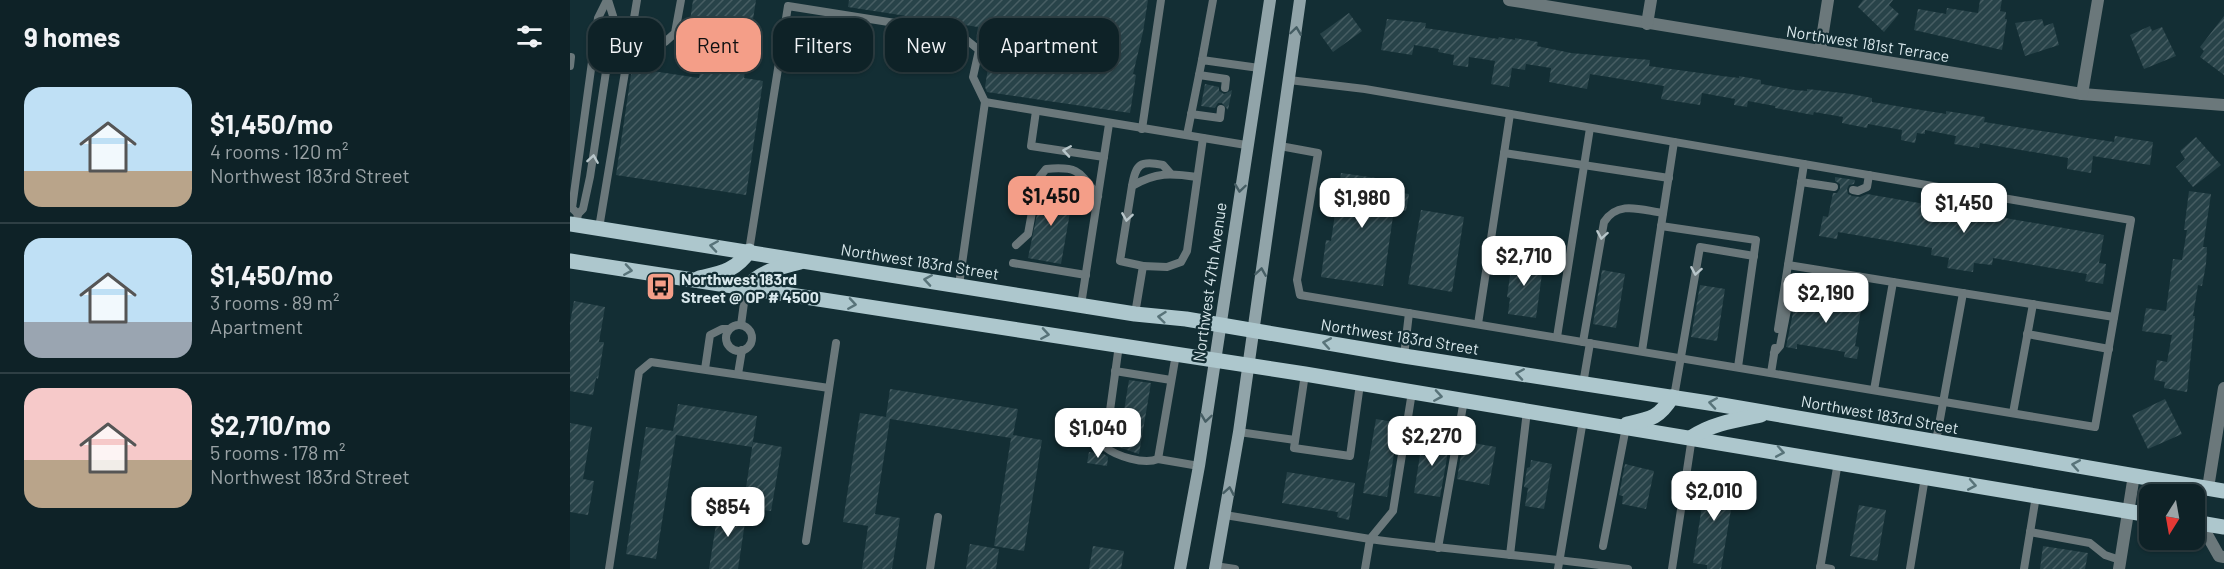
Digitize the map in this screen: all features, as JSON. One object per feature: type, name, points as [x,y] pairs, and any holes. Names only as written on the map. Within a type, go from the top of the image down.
[{"type":"main road","name":"Northwest 47th Avenue","points":[[1180,569],[1200,466],[1246,146],[1270,0]]},
{"type":"main road","points":[[1215,567],[1239,432],[1300,0]]},
{"type":"main road","name":"Northwest 183rd Street","points":[[575,221],[599,228],[1135,314],[1186,319],[1404,356],[1673,397],[2224,491]]},
{"type":"main road","points":[[690,279],[730,271],[743,260],[749,251]]},
{"type":"main road","points":[[746,288],[754,278],[765,272],[806,260]]},
{"type":"main road","points":[[570,261],[1305,374],[2139,513]]},
{"type":"main road","points":[[1622,426],[1652,419],[1664,410],[1673,397]]},
{"type":"main road","points":[[1692,437],[1718,424],[1770,413]]},
{"type":"main road","points":[[2205,524],[2224,527]]},
{"type":"street","name":"Northwest 181st Terrace","points":[[1509,0],[2082,94],[2224,105]]},
{"type":"street","points":[[1647,24],[1651,0]]},
{"type":"street","points":[[1820,51],[1828,0]]},
{"type":"street","points":[[2082,94],[2098,0]]},
{"type":"street","points":[[2208,488],[2218,463],[2224,388]]},
{"type":"street","points":[[2120,565],[2134,475]]},
{"type":"street","points":[[2205,534],[2219,556],[2224,557]]},
{"type":"lane","points":[[575,221],[572,208],[598,18],[607,0]]},
{"type":"lane","points":[[575,221],[584,209],[614,19],[607,0]]},
{"type":"lane","points":[[634,18],[637,0]]},
{"type":"lane","points":[[664,42],[675,33],[681,0]]},
{"type":"lane","points":[[1142,129],[1161,0]]},
{"type":"lane","points":[[1187,135],[1213,0]]},
{"type":"lane","points":[[749,251],[788,6],[958,33],[979,50],[973,77],[985,102],[958,285]]},
{"type":"lane","points":[[1202,60],[1259,68]]},
{"type":"lane","points":[[599,228],[625,72]]},
{"type":"lane","points":[[1199,75],[1226,79],[1225,88]]},
{"type":"lane","points":[[1280,146],[1318,153],[1297,280],[1300,295],[2095,427],[2131,220],[1365,89],[1289,80]]},
{"type":"lane","points":[[985,102],[1246,146]]},
{"type":"lane","points":[[1191,114],[1220,118],[1221,109]]},
{"type":"lane","points":[[1036,111],[1031,146],[1104,157]]},
{"type":"lane","points":[[1478,324],[1510,114]]},
{"type":"lane","points":[[1081,305],[1109,124]]},
{"type":"lane","points":[[1557,338],[1590,128]]},
{"type":"lane","points":[[1170,173],[1162,165],[1143,163],[1137,166],[1120,261],[1143,266],[1167,267],[1181,262],[1186,251],[1203,138]]},
{"type":"lane","points":[[1642,351],[1674,142]]},
{"type":"lane","points":[[1504,153],[1669,178]]},
{"type":"lane","points":[[1771,373],[1804,164]]},
{"type":"lane","points":[[1016,245],[1028,234],[1038,179],[1046,169],[1066,167],[1081,174],[1098,195]]},
{"type":"lane","points":[[1132,186],[1152,176],[1170,173],[1197,177]]},
{"type":"lane","points":[[1853,190],[1857,191],[1867,187],[1869,176]]},
{"type":"lane","points":[[1801,182],[1834,187]]},
{"type":"lane","points":[[1583,384],[1604,222],[1610,212],[1623,207],[1663,213]]},
{"type":"lane","points":[[1661,226],[1756,240],[1738,367]]},
{"type":"lane","points":[[1673,397],[1700,247],[1754,256]]},
{"type":"lane","points":[[1013,263],[1086,275]]},
{"type":"lane","points":[[1788,265],[2114,317]]},
{"type":"lane","points":[[1135,314],[1143,266]]},
{"type":"lane","points":[[1774,353],[1780,346],[1791,289],[1801,284],[1833,287],[1860,276]]},
{"type":"lane","points":[[1874,390],[1893,282]]},
{"type":"lane","points":[[741,325],[746,288]]},
{"type":"lane","points":[[1936,441],[1963,293]]},
{"type":"lane","points":[[2013,413],[2033,304]]},
{"type":"lane","points":[[1404,356],[1409,313]]},
{"type":"lane","points":[[705,369],[710,335],[722,329],[741,325],[748,329],[751,336],[750,344],[742,350],[735,350],[728,345],[726,337],[729,329]]},
{"type":"lane","points":[[2027,334],[2109,349]]},
{"type":"lane","points":[[806,541],[836,343]]},
{"type":"lane","points":[[1119,345],[1105,447],[1117,456],[1152,461],[1158,459],[1200,466]]},
{"type":"lane","points":[[738,374],[742,350]]},
{"type":"lane","points":[[1158,459],[1176,354]]},
{"type":"lane","points":[[609,569],[639,372],[651,362],[829,388]]},
{"type":"lane","points":[[1115,371],[1171,380]]},
{"type":"lane","points":[[1305,374],[1294,448],[1350,456],[1360,384]]},
{"type":"lane","points":[[1365,569],[1370,539],[1393,511],[1412,392]]},
{"type":"lane","points":[[1438,548],[1464,400]]},
{"type":"lane","points":[[1510,555],[1527,411]]},
{"type":"lane","points":[[1558,569],[1583,420]]},
{"type":"lane","points":[[1602,546],[1622,426]]},
{"type":"lane","points":[[1239,432],[1295,441]]},
{"type":"lane","points":[[1672,569],[1692,437]]},
{"type":"lane","points":[[1831,569],[1820,568],[1838,462]]},
{"type":"lane","points":[[1910,569],[1925,477]]},
{"type":"lane","points":[[2024,569],[2036,496]]},
{"type":"lane","points":[[1225,515],[1370,539],[1438,548],[1560,559],[1628,569]]},
{"type":"lane","points":[[930,569],[938,517]]},
{"type":"lane","points":[[2030,532],[2090,543],[2120,565]]},
{"type":"lane","points":[[1215,567],[1235,569]]},
{"type":"building","points":[[693,0],[756,0],[753,18],[690,18]]},
{"type":"building","points":[[849,0],[1148,0],[1133,74],[1136,75],[1130,113],[987,92],[985,87],[987,72],[1119,72],[1119,18],[979,18],[979,41],[976,40],[978,27],[967,25],[967,18],[920,18],[848,7]]},
{"type":"building","points":[[1863,0],[1893,0],[1889,5],[1899,14],[1884,32],[1858,7]]},
{"type":"building","points":[[1980,0],[2002,0],[2000,11],[2006,12],[2005,19],[2007,19],[2002,50],[1914,30],[1918,9],[1946,14],[1947,8],[1978,13]]},
{"type":"building","points":[[1349,13],[1362,31],[1333,52],[1320,34]]},
{"type":"building","points":[[2224,16],[2224,75],[2200,57],[2204,51],[2200,47]]},
{"type":"building","points":[[1387,19],[1426,23],[1425,28],[1498,39],[1499,37],[1515,40],[1515,38],[1538,42],[1537,46],[1571,53],[1650,60],[1649,66],[1739,78],[1739,76],[1761,80],[1761,84],[1795,90],[1807,91],[1807,89],[1851,94],[1872,98],[1872,102],[1946,114],[1946,111],[1985,117],[1984,122],[2114,142],[2115,136],[2153,142],[2150,165],[2093,156],[2091,173],[2067,169],[2068,158],[1980,143],[1979,148],[1954,144],[1956,136],[1925,130],[1925,134],[1917,133],[1915,143],[1901,140],[1902,130],[1868,124],[1867,128],[1842,123],[1843,117],[1814,112],[1813,115],[1748,101],[1747,107],[1734,105],[1735,99],[1702,93],[1700,105],[1661,99],[1664,86],[1590,74],[1587,89],[1549,82],[1551,68],[1526,64],[1525,70],[1512,68],[1509,87],[1491,84],[1495,61],[1469,57],[1468,67],[1453,65],[1454,55],[1438,52],[1439,49],[1414,45],[1412,55],[1381,50]]},
{"type":"building","points":[[2042,19],[2044,26],[2053,23],[2059,45],[2025,56],[2015,23]]},
{"type":"building","points":[[2150,26],[2152,31],[2162,27],[2176,56],[2144,69],[2130,35]]},
{"type":"building","points":[[631,72],[659,72],[699,78],[700,72],[745,72],[744,78],[763,81],[746,195],[616,175]]},
{"type":"building","points":[[1205,84],[1219,87],[1219,91],[1224,94],[1232,90],[1228,110],[1222,103],[1218,103],[1215,108],[1201,106]]},
{"type":"building","points":[[2196,137],[2221,165],[2193,187],[2176,167],[2185,159],[2180,151]]},
{"type":"building","points":[[1341,173],[1397,181],[1396,192],[1409,194],[1406,211],[1394,209],[1383,286],[1321,277],[1326,240],[1331,241]]},
{"type":"building","points":[[1835,177],[1855,180],[1854,184],[1849,185],[1847,189],[1848,194],[1852,196],[1860,197],[1867,194],[2104,235],[2099,263],[2106,264],[2103,284],[2085,281],[2087,274],[1993,258],[1992,265],[1974,263],[1973,272],[1947,268],[1949,258],[1931,255],[1932,248],[1838,232],[1837,239],[1819,236],[1823,216],[1828,217],[1833,193],[1837,193],[1840,189],[1840,184],[1835,181]]},
{"type":"building","points":[[1042,190],[1073,195],[1061,264],[1028,258]]},
{"type":"building","points":[[2189,191],[2211,194],[2203,247],[2207,247],[2206,264],[2202,286],[2198,285],[2193,316],[2195,316],[2187,392],[2164,388],[2165,382],[2154,380],[2157,360],[2167,362],[2172,335],[2142,331],[2146,308],[2166,311],[2173,259],[2182,260],[2187,230],[2184,230]]},
{"type":"building","points":[[1421,210],[1464,217],[1452,292],[1408,284]]},
{"type":"building","points":[[1513,254],[1529,257],[1528,264],[1543,266],[1536,318],[1508,314],[1510,298],[1507,297]]},
{"type":"building","points":[[1602,270],[1625,274],[1616,328],[1593,324]]},
{"type":"building","points":[[1700,285],[1725,289],[1717,341],[1691,337]]},
{"type":"building","points":[[1797,293],[1854,302],[1855,296],[1867,298],[1865,310],[1861,310],[1855,346],[1859,347],[1857,359],[1844,357],[1845,352],[1797,344],[1797,349],[1786,347]]},
{"type":"building","points":[[574,301],[605,307],[599,342],[604,342],[593,395],[570,391],[570,323]]},
{"type":"building","points":[[1129,380],[1151,383],[1139,454],[1118,447]]},
{"type":"building","points":[[890,389],[1018,409],[1013,435],[1042,440],[1024,551],[994,546],[1011,438],[890,419],[875,514],[900,518],[892,569],[862,569],[868,526],[843,522],[845,508],[860,413],[886,417]]},
{"type":"building","points":[[2165,399],[2182,434],[2148,449],[2132,415]]},
{"type":"building","points":[[678,404],[757,416],[752,447],[676,435],[656,559],[626,554],[646,427],[673,431]]},
{"type":"building","points":[[1376,419],[1399,423],[1387,497],[1363,493]]},
{"type":"building","points":[[570,423],[592,427],[583,479],[594,481],[588,515],[570,512]]},
{"type":"building","points":[[1423,436],[1450,441],[1440,497],[1414,493]]},
{"type":"building","points":[[753,442],[782,447],[771,511],[743,507]]},
{"type":"building","points":[[1463,443],[1496,447],[1489,485],[1457,479]]},
{"type":"building","points":[[1089,452],[1104,454],[1108,457],[1107,466],[1087,463]]},
{"type":"building","points":[[1531,460],[1552,464],[1544,509],[1525,506],[1528,488],[1524,487],[1527,468],[1530,467]]},
{"type":"building","points":[[1625,464],[1654,471],[1646,509],[1622,504],[1623,496],[1619,495]]},
{"type":"building","points":[[1287,472],[1355,483],[1349,520],[1337,517],[1338,512],[1282,503]]},
{"type":"building","points":[[1707,475],[1736,480],[1721,569],[1707,569],[1707,565],[1693,563]]},
{"type":"building","points":[[719,505],[747,509],[738,569],[709,569]]},
{"type":"building","points":[[1859,505],[1886,510],[1877,561],[1850,556]]},
{"type":"building","points":[[970,544],[999,549],[996,569],[966,569]]},
{"type":"building","points":[[1093,546],[1124,551],[1121,569],[1089,569]]},
{"type":"building","points":[[2043,546],[2088,553],[2085,569],[2040,569]]},
{"type":"place","name":"Northwest 183rd Street @ OP # 4500","points":[[660,287]]}]
